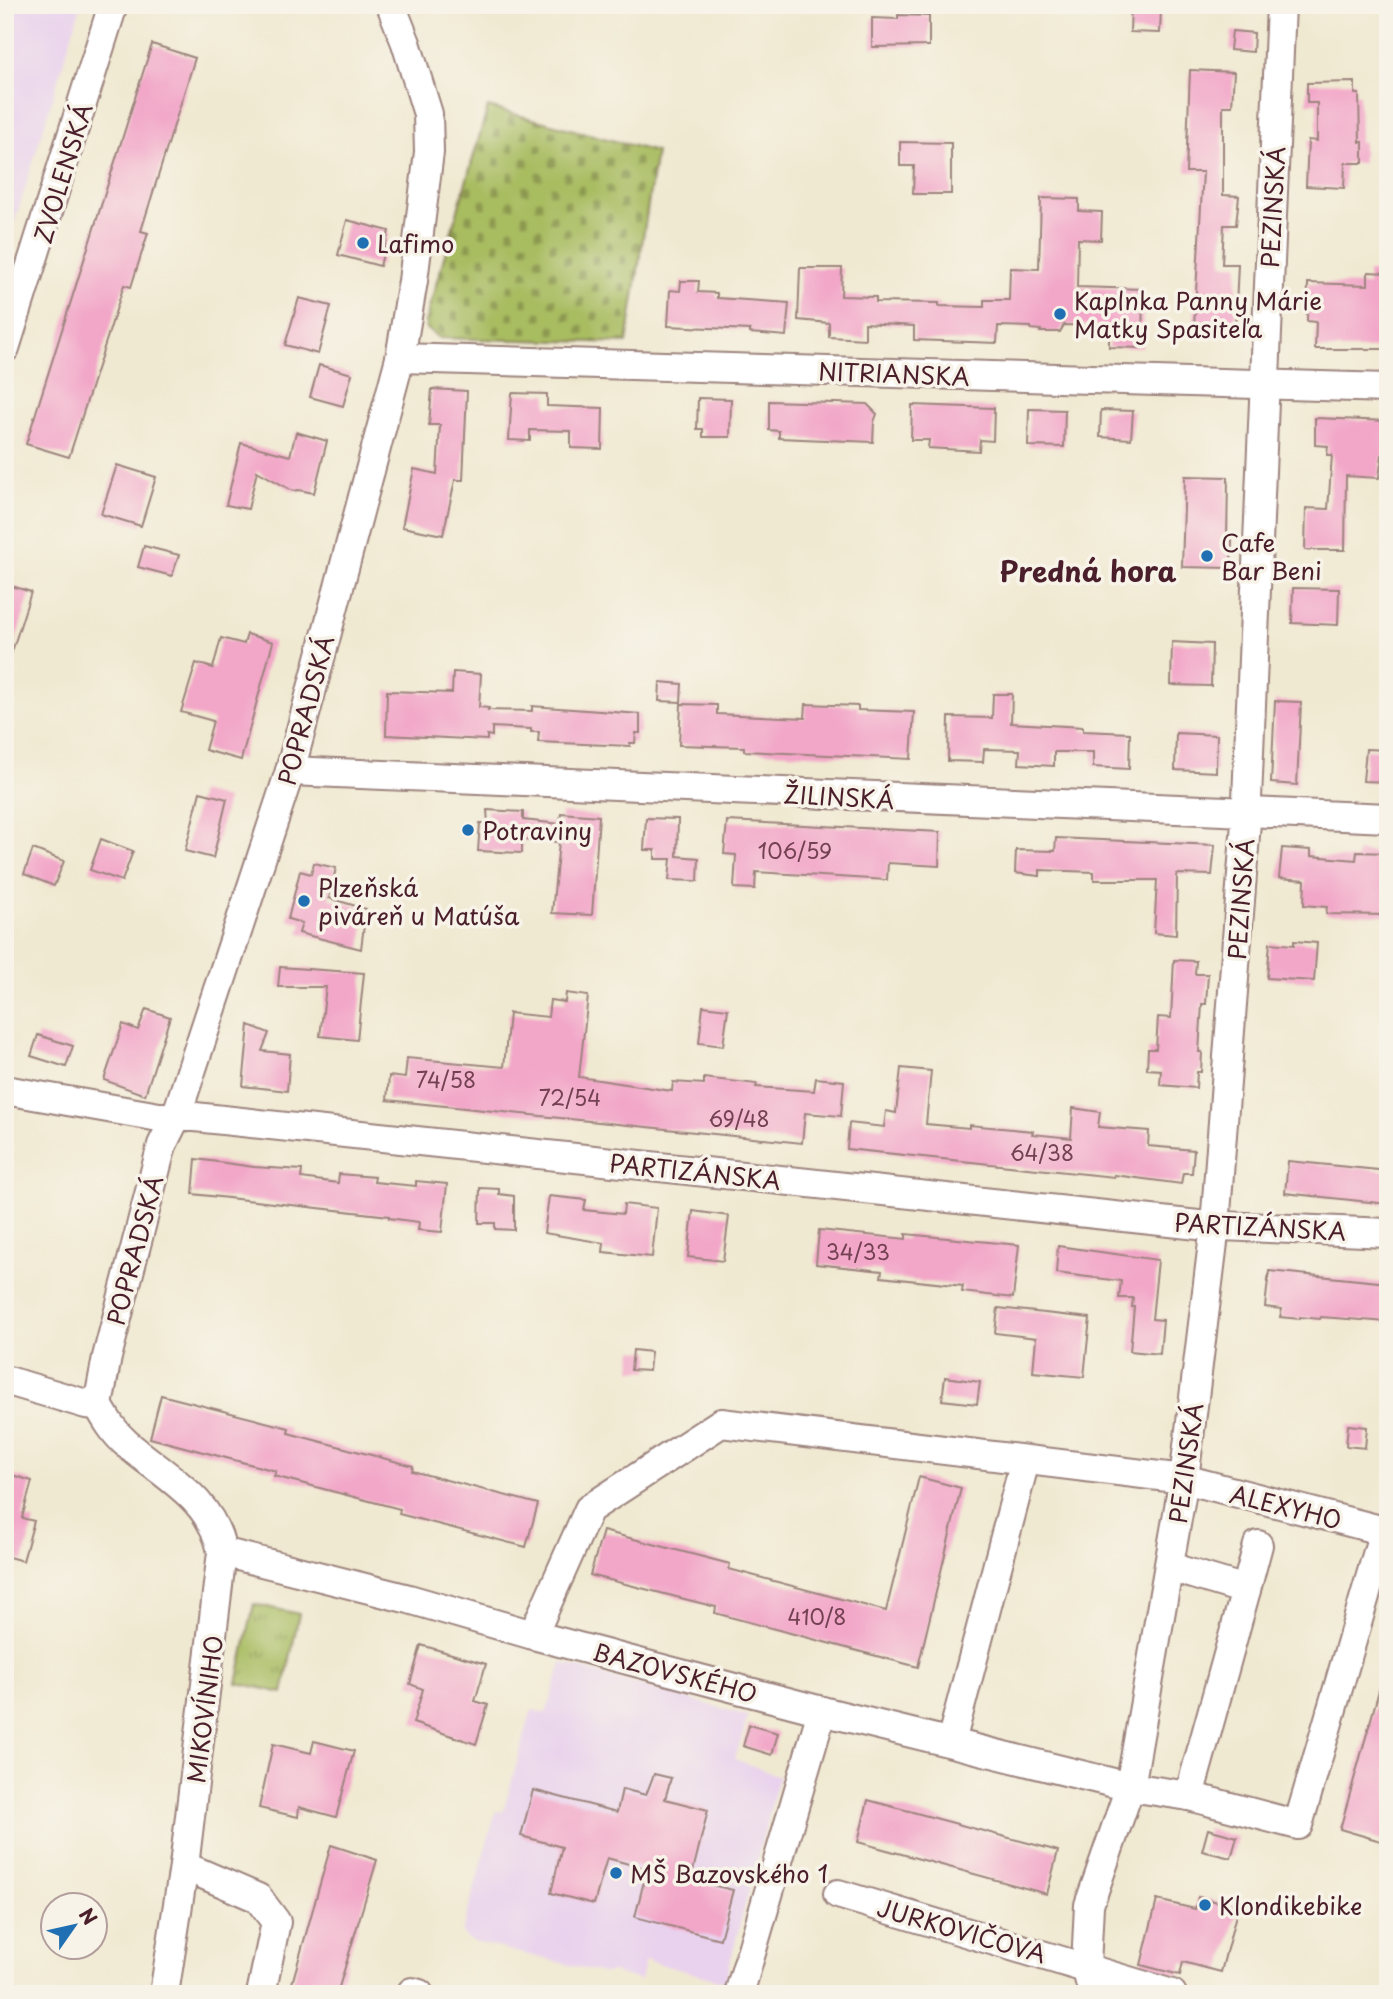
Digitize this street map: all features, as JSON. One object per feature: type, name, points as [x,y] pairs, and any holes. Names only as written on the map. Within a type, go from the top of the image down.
[{"type":"street","name":"ZVOLENSKÁ","points":[[6,342],[113,5]]},
{"type":"street","name":"POPRADSKÁ","points":[[98,1405],[107,1357],[162,1145],[176,1117],[290,771],[400,358],[413,281],[429,152],[428,114],[391,5]]},
{"type":"street","name":"PEZINSKÁ","points":[[1130,1787],[1184,1479],[1215,1226],[1246,814],[1281,5]]},
{"type":"street","name":"NITRIANSKA","points":[[400,358],[1388,388]]},
{"type":"street","name":"ŽILINSKÁ","points":[[290,771],[1388,818]]},
{"type":"street","name":"PARTIZÁNSKA","points":[[5,1090],[159,1117],[191,1116],[1215,1226],[1388,1233]]},
{"type":"street","points":[[5,1380],[86,1404],[98,1405],[110,1426],[126,1443],[201,1504],[214,1525],[222,1552]]},
{"type":"street","name":"ALEXYHO","points":[[533,1635],[589,1509],[721,1423],[1184,1479],[1386,1532]]},
{"type":"street","points":[[951,1742],[1025,1461]]},
{"type":"street","name":"BAZOVSKÉHO","points":[[222,1552],[409,1599],[533,1635],[822,1711],[1130,1787],[1189,1796],[1298,1825],[1386,1532]]},
{"type":"street","points":[[1189,1796],[1258,1545]]},
{"type":"street","name":"MIKOVÍNIHO","points":[[164,1994],[184,1866],[222,1552]]},
{"type":"street","points":[[1169,1566],[1246,1590]]},
{"type":"street","points":[[739,1994],[822,1711]]},
{"type":"street","points":[[1093,1994],[1086,1966],[1089,1905],[1130,1787]]},
{"type":"street","points":[[184,1866],[258,1898],[276,1922],[261,1994]]},
{"type":"street","name":"JURKOVIČOVA","points":[[838,1894],[1086,1966],[1172,1994]]},
{"type":"shaded area","points":[[5,5],[81,5],[5,253]]},
{"type":"shaded area","name":"MŠ Bazovského 1","points":[[562,1663],[748,1716],[735,1759],[779,1776],[725,1982],[645,1960],[640,1980],[611,1972],[607,1974],[475,1942],[462,1933],[496,1811],[503,1812],[532,1710],[546,1713]]},
{"type":"green space","points":[[488,107],[656,152],[627,343],[439,338],[427,329],[425,322]]},
{"type":"green space","points":[[254,1604],[299,1614],[283,1693],[237,1683]]},
{"type":"building","points":[[1131,5],[1155,5],[1155,8],[1161,9],[1160,33],[1130,32]]},
{"type":"building","points":[[898,15],[929,16],[929,46],[872,47],[872,18],[898,19]]},
{"type":"building","points":[[1232,31],[1254,33],[1253,52],[1230,50]]},
{"type":"building","points":[[152,44],[195,58],[141,231],[148,233],[131,287],[124,285],[69,457],[26,444]]},
{"type":"building","points":[[1190,70],[1234,72],[1232,106],[1223,106],[1223,195],[1239,196],[1236,225],[1224,225],[1222,264],[1238,264],[1235,328],[1194,326],[1203,172],[1186,172]]},
{"type":"building","points":[[1355,82],[1355,94],[1359,94],[1363,163],[1345,163],[1344,188],[1306,186],[1308,140],[1317,141],[1317,103],[1307,103],[1307,83]]},
{"type":"building","points":[[900,142],[951,143],[951,194],[913,194],[914,166],[900,166]]},
{"type":"building","points":[[1041,198],[1079,199],[1079,211],[1102,212],[1101,240],[1078,239],[1077,287],[1143,289],[1142,348],[1109,347],[1109,326],[1064,325],[1060,332],[1040,332],[1041,330],[1031,327],[998,326],[997,343],[914,340],[914,326],[865,323],[865,339],[829,337],[829,323],[798,320],[800,268],[842,268],[841,296],[876,297],[876,302],[984,307],[984,300],[1009,300],[1010,268],[1039,269]]},
{"type":"building","name":"Lafimo","points":[[347,220],[389,231],[380,266],[338,255]]},
{"type":"building","points":[[1368,272],[1386,273],[1388,349],[1315,349],[1316,322],[1307,321],[1308,283],[1368,285]]},
{"type":"building","points":[[681,281],[699,281],[698,292],[717,293],[717,298],[789,303],[786,336],[750,333],[750,330],[668,326],[670,290],[680,291]]},
{"type":"building","points":[[299,298],[331,306],[318,354],[285,345]]},
{"type":"building","points":[[319,365],[352,374],[343,406],[310,397]]},
{"type":"building","points":[[432,389],[467,391],[463,480],[455,480],[443,535],[402,527],[414,469],[437,474],[440,425],[429,425]]},
{"type":"building","points":[[512,393],[547,394],[547,406],[603,408],[602,449],[571,448],[571,431],[530,430],[530,441],[509,440]]},
{"type":"building","points":[[698,398],[731,399],[730,437],[703,437],[703,429],[697,429]]},
{"type":"building","points":[[769,401],[867,404],[877,414],[873,442],[779,438],[779,431],[769,430]]},
{"type":"building","points":[[912,405],[994,408],[993,441],[980,440],[979,451],[928,448],[929,440],[911,440]]},
{"type":"building","points":[[1029,409],[1065,410],[1064,447],[1028,446]]},
{"type":"building","points":[[1101,410],[1133,411],[1131,439],[1100,437]]},
{"type":"building","points":[[1315,418],[1388,421],[1388,455],[1382,455],[1379,478],[1346,476],[1345,550],[1305,550],[1306,508],[1328,509],[1332,455],[1327,455],[1328,446],[1315,445]]},
{"type":"building","points":[[296,432],[327,441],[314,493],[293,491],[257,471],[248,509],[226,505],[241,443],[290,456]]},
{"type":"building","points":[[117,465],[156,477],[141,526],[101,514]]},
{"type":"building","points":[[1185,476],[1228,477],[1227,540],[1232,540],[1231,568],[1182,567]]},
{"type":"building","points":[[144,546],[179,555],[172,576],[138,567]]},
{"type":"building","points":[[5,584],[31,592],[9,661],[5,661]]},
{"type":"building","points":[[1293,588],[1339,589],[1338,625],[1292,623]]},
{"type":"building","points":[[247,634],[273,642],[241,760],[205,750],[213,721],[181,712],[196,663],[213,668],[221,638],[244,644]]},
{"type":"building","points":[[1172,642],[1212,644],[1211,686],[1171,685]]},
{"type":"building","points":[[453,672],[481,674],[479,707],[489,708],[488,710],[532,711],[532,706],[640,714],[640,733],[636,733],[635,743],[630,743],[630,746],[538,742],[539,732],[531,732],[531,729],[492,727],[492,736],[487,735],[487,740],[386,735],[387,691],[452,693]]},
{"type":"building","points":[[660,682],[682,684],[681,702],[659,701]]},
{"type":"building","points":[[993,694],[1012,694],[1011,723],[1130,733],[1129,769],[1093,767],[1093,752],[1054,752],[1054,766],[1019,764],[1020,750],[984,749],[983,762],[948,761],[949,717],[992,718]]},
{"type":"building","points":[[1275,701],[1301,702],[1297,785],[1271,783]]},
{"type":"building","points":[[681,704],[717,705],[717,714],[805,718],[806,704],[858,706],[858,710],[914,712],[911,759],[679,745]]},
{"type":"building","points":[[1176,733],[1217,735],[1216,772],[1175,770]]},
{"type":"building","points":[[1366,749],[1388,750],[1388,782],[1363,781]]},
{"type":"building","points":[[200,792],[227,799],[213,858],[185,851]]},
{"type":"building","points":[[487,810],[523,812],[523,820],[560,824],[561,813],[599,816],[592,915],[552,913],[559,842],[522,840],[522,853],[478,851],[480,823],[488,823]]},
{"type":"building","points":[[646,818],[678,819],[677,856],[699,858],[698,881],[669,880],[671,859],[655,859],[655,850],[644,850]]},
{"type":"building","points":[[727,821],[940,832],[939,866],[888,863],[887,880],[756,872],[755,889],[734,888],[736,855],[724,854]]},
{"type":"building","points":[[1056,838],[1215,845],[1212,875],[1177,874],[1176,935],[1154,933],[1157,880],[1094,880],[1094,872],[1040,870],[1040,876],[1015,873],[1016,850],[1055,851]]},
{"type":"building","points":[[101,839],[133,851],[122,881],[90,870]]},
{"type":"building","points":[[1282,848],[1311,850],[1311,856],[1356,860],[1357,852],[1388,853],[1388,915],[1326,914],[1327,907],[1304,905],[1305,880],[1279,878]]},
{"type":"building","points":[[33,849],[64,861],[54,886],[24,874]]},
{"type":"building","points":[[314,863],[336,868],[329,898],[366,909],[361,949],[299,933],[302,923],[288,919],[300,871],[311,874]]},
{"type":"building","points":[[1294,941],[1317,943],[1314,981],[1267,978],[1270,943],[1294,945]]},
{"type":"building","points":[[1174,960],[1196,961],[1195,974],[1208,974],[1206,1004],[1202,1004],[1199,1052],[1202,1052],[1201,1072],[1197,1072],[1196,1088],[1160,1085],[1161,1070],[1147,1069],[1148,1049],[1156,1049],[1158,1017],[1171,1018]]},
{"type":"building","points":[[280,967],[364,973],[357,1040],[320,1036],[326,987],[278,987]]},
{"type":"building","points":[[566,993],[588,996],[579,1077],[672,1091],[673,1082],[704,1084],[704,1078],[757,1084],[756,1087],[814,1091],[816,1078],[844,1081],[841,1116],[805,1113],[802,1143],[387,1100],[389,1076],[405,1078],[407,1058],[504,1067],[509,1013],[548,1017],[550,1000],[565,1002]]},
{"type":"building","points":[[703,1006],[728,1009],[723,1046],[699,1043]]},
{"type":"building","points":[[146,1009],[170,1017],[145,1095],[104,1080],[123,1024],[138,1030]]},
{"type":"building","points":[[249,1025],[269,1033],[262,1051],[290,1054],[287,1091],[243,1086]]},
{"type":"building","points":[[38,1035],[73,1046],[66,1067],[31,1056]]},
{"type":"building","points":[[901,1068],[931,1071],[926,1124],[1033,1131],[1032,1134],[1071,1138],[1073,1108],[1100,1112],[1098,1127],[1149,1131],[1148,1146],[1194,1150],[1192,1173],[1183,1173],[1181,1184],[847,1149],[849,1123],[884,1127],[886,1111],[896,1113]]},
{"type":"building","points":[[196,1159],[302,1170],[301,1178],[338,1183],[339,1174],[375,1177],[374,1182],[416,1186],[416,1181],[447,1184],[442,1232],[418,1230],[419,1222],[389,1216],[193,1194]]},
{"type":"building","points":[[1288,1161],[1388,1171],[1388,1204],[1285,1193]]},
{"type":"building","points":[[480,1188],[499,1189],[499,1194],[514,1196],[514,1230],[495,1229],[495,1223],[479,1223]]},
{"type":"building","points":[[549,1196],[586,1200],[584,1210],[623,1214],[624,1204],[657,1208],[652,1257],[603,1252],[604,1243],[544,1233]]},
{"type":"building","points":[[693,1211],[729,1216],[723,1261],[688,1257]]},
{"type":"building","points":[[819,1230],[906,1239],[906,1234],[1019,1245],[1013,1298],[962,1292],[963,1286],[881,1277],[882,1271],[816,1264]]},
{"type":"building","points":[[1058,1246],[1158,1260],[1152,1319],[1163,1320],[1160,1354],[1130,1351],[1133,1298],[1119,1298],[1121,1281],[1056,1273]]},
{"type":"building","points":[[1269,1271],[1388,1283],[1388,1322],[1280,1317],[1282,1309],[1265,1307]]},
{"type":"building","points":[[998,1308],[1090,1318],[1084,1377],[1033,1372],[1036,1338],[995,1333]]},
{"type":"building","points":[[633,1350],[651,1352],[649,1371],[631,1370]]},
{"type":"building","points":[[945,1377],[980,1382],[977,1404],[942,1400]]},
{"type":"building","points":[[161,1395],[289,1428],[288,1433],[413,1466],[412,1471],[538,1504],[526,1547],[399,1514],[400,1509],[274,1476],[276,1471],[150,1438]]},
{"type":"building","points":[[1348,1425],[1367,1427],[1365,1448],[1346,1446]]},
{"type":"building","points":[[5,1473],[32,1481],[22,1518],[34,1521],[23,1561],[5,1556]]},
{"type":"building","points":[[919,1477],[961,1488],[918,1667],[715,1613],[716,1607],[590,1575],[603,1531],[730,1564],[729,1569],[886,1611]]},
{"type":"building","points":[[421,1645],[486,1664],[475,1701],[488,1705],[476,1744],[413,1723],[423,1689],[410,1684]]},
{"type":"building","points":[[1382,1680],[1388,1681],[1388,1829],[1384,1842],[1340,1829]]},
{"type":"building","points":[[749,1725],[778,1733],[772,1755],[743,1746]]},
{"type":"building","points":[[314,1741],[354,1751],[336,1817],[299,1807],[298,1817],[259,1808],[273,1744],[311,1753]]},
{"type":"building","points":[[654,1774],[671,1778],[665,1799],[708,1810],[692,1875],[712,1881],[711,1885],[733,1890],[720,1939],[635,1917],[647,1869],[607,1858],[594,1904],[551,1893],[562,1847],[521,1836],[533,1790],[617,1812],[622,1789],[646,1795]]},
{"type":"building","points":[[868,1800],[1058,1851],[1047,1894],[858,1842]]},
{"type":"building","points":[[1208,1829],[1237,1837],[1231,1858],[1202,1851]]},
{"type":"building","points":[[331,1845],[377,1860],[337,1994],[289,1994]]},
{"type":"building","points":[[1198,1897],[1238,1907],[1221,1972],[1183,1962],[1180,1975],[1141,1965],[1157,1900],[1195,1909]]},
{"type":"place","name":"Lafimo","points":[[363,243]]},
{"type":"place","name":"Kaplnka Panny Márie Matky Spasiteľa","points":[[1060,314]]},
{"type":"place","name":"Cafe Bar Beni","points":[[1207,556]]},
{"type":"place","name":"Potraviny","points":[[468,830]]},
{"type":"place","name":"Plzeňská piváreň u Matúša","points":[[304,901]]},
{"type":"place","name":"MŠ Bazovského 1","points":[[616,1873]]},
{"type":"place","name":"Klondikebike","points":[[1205,1905]]},
{"type":"district","name":"Predná hora","points":[[1088,570]]}]
